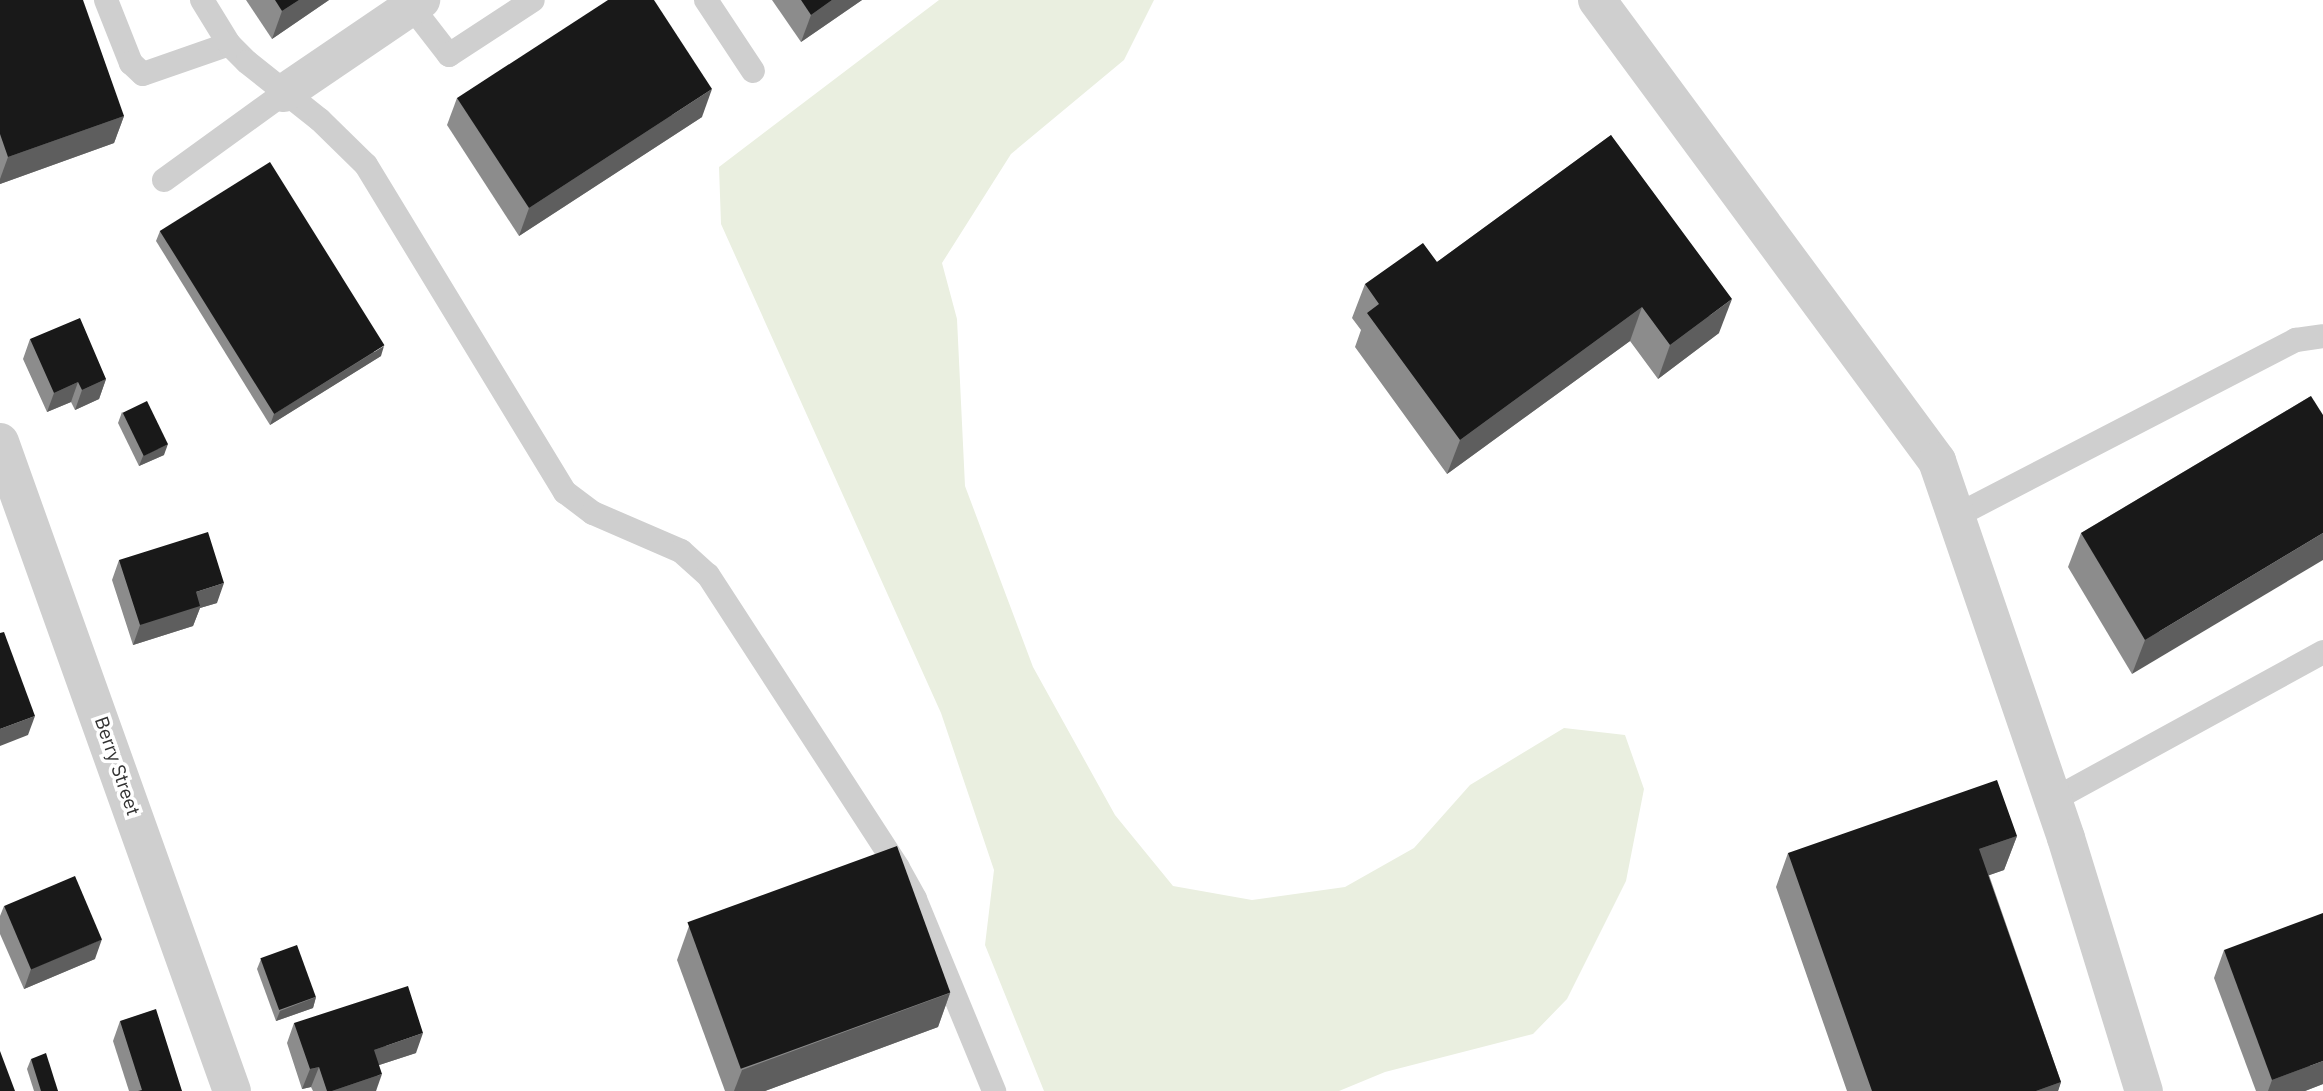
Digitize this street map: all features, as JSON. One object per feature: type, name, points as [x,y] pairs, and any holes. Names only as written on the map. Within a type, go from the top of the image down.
[{"type":"street","points":[[1597,0],[1937,461],[2053,800],[2144,1091]]},
{"type":"street","points":[[284,93],[416,3]]},
{"type":"street","name":"Berry Street","points":[[0,442],[232,1091]]},
{"type":"lane","points":[[106,0],[131,63],[143,74],[229,44]]},
{"type":"lane","points":[[202,0],[229,44],[336,134],[366,165],[565,492],[593,513],[681,551],[708,575],[898,868],[915,900],[994,1091]]},
{"type":"lane","points":[[416,3],[449,55],[533,0]]},
{"type":"lane","points":[[706,0],[753,71]]},
{"type":"lane","points":[[164,180],[284,93]]},
{"type":"lane","points":[[1956,516],[2296,340],[2323,336]]},
{"type":"lane","points":[[2053,800],[2323,652]]},
{"type":"shaded area","points":[[939,0],[1154,0],[1124,60],[1011,154],[942,263],[957,319],[965,486],[1033,667],[1115,815],[1173,886],[1252,900],[1345,887],[1414,848],[1470,785],[1564,728],[1625,735],[1644,789],[1626,881],[1567,999],[1533,1034],[1385,1072],[1339,1091],[1044,1091],[985,945],[994,870],[941,713],[721,224],[719,167]]},
{"type":"building","points":[[0,0],[83,0],[124,116],[8,157],[0,134]]},
{"type":"building","points":[[275,0],[299,0],[282,11]]},
{"type":"building","points":[[608,0],[654,0],[712,89],[529,208],[457,98]]},
{"type":"building","points":[[801,0],[832,0],[811,15]]},
{"type":"building","points":[[1611,135],[1732,299],[1670,345],[1642,307],[1460,440],[1367,313],[1379,304],[1365,284],[1423,243],[1437,262]]},
{"type":"building","points":[[270,162],[384,345],[274,414],[160,231]]},
{"type":"building","points":[[80,318],[106,379],[82,390],[78,382],[54,393],[30,339]]},
{"type":"building","points":[[2311,396],[2323,415],[2323,533],[2145,640],[2081,533]]},
{"type":"building","points":[[147,401],[168,444],[144,456],[123,413]]},
{"type":"building","points":[[208,532],[224,583],[196,592],[200,606],[140,625],[119,560]]},
{"type":"building","points":[[4,632],[35,716],[0,729],[0,633]]},
{"type":"building","points":[[1997,780],[2017,836],[1979,849],[2061,1082],[2036,1091],[1872,1091],[1788,853]]},
{"type":"building","points":[[897,846],[950,993],[741,1069],[687,922]]},
{"type":"building","points":[[75,876],[102,940],[31,970],[4,906]]},
{"type":"building","points":[[2323,913],[2323,1061],[2272,1080],[2224,950]]},
{"type":"building","points":[[297,945],[316,997],[279,1010],[260,958]]},
{"type":"building","points":[[408,986],[423,1033],[374,1050],[382,1074],[327,1091],[319,1067],[310,1069],[294,1023]]},
{"type":"building","points":[[156,1009],[182,1091],[138,1091],[142,1090],[120,1021]]},
{"type":"building","points":[[0,1051],[15,1091],[0,1091]]},
{"type":"building","points":[[46,1053],[58,1091],[41,1091],[31,1059]]}]
